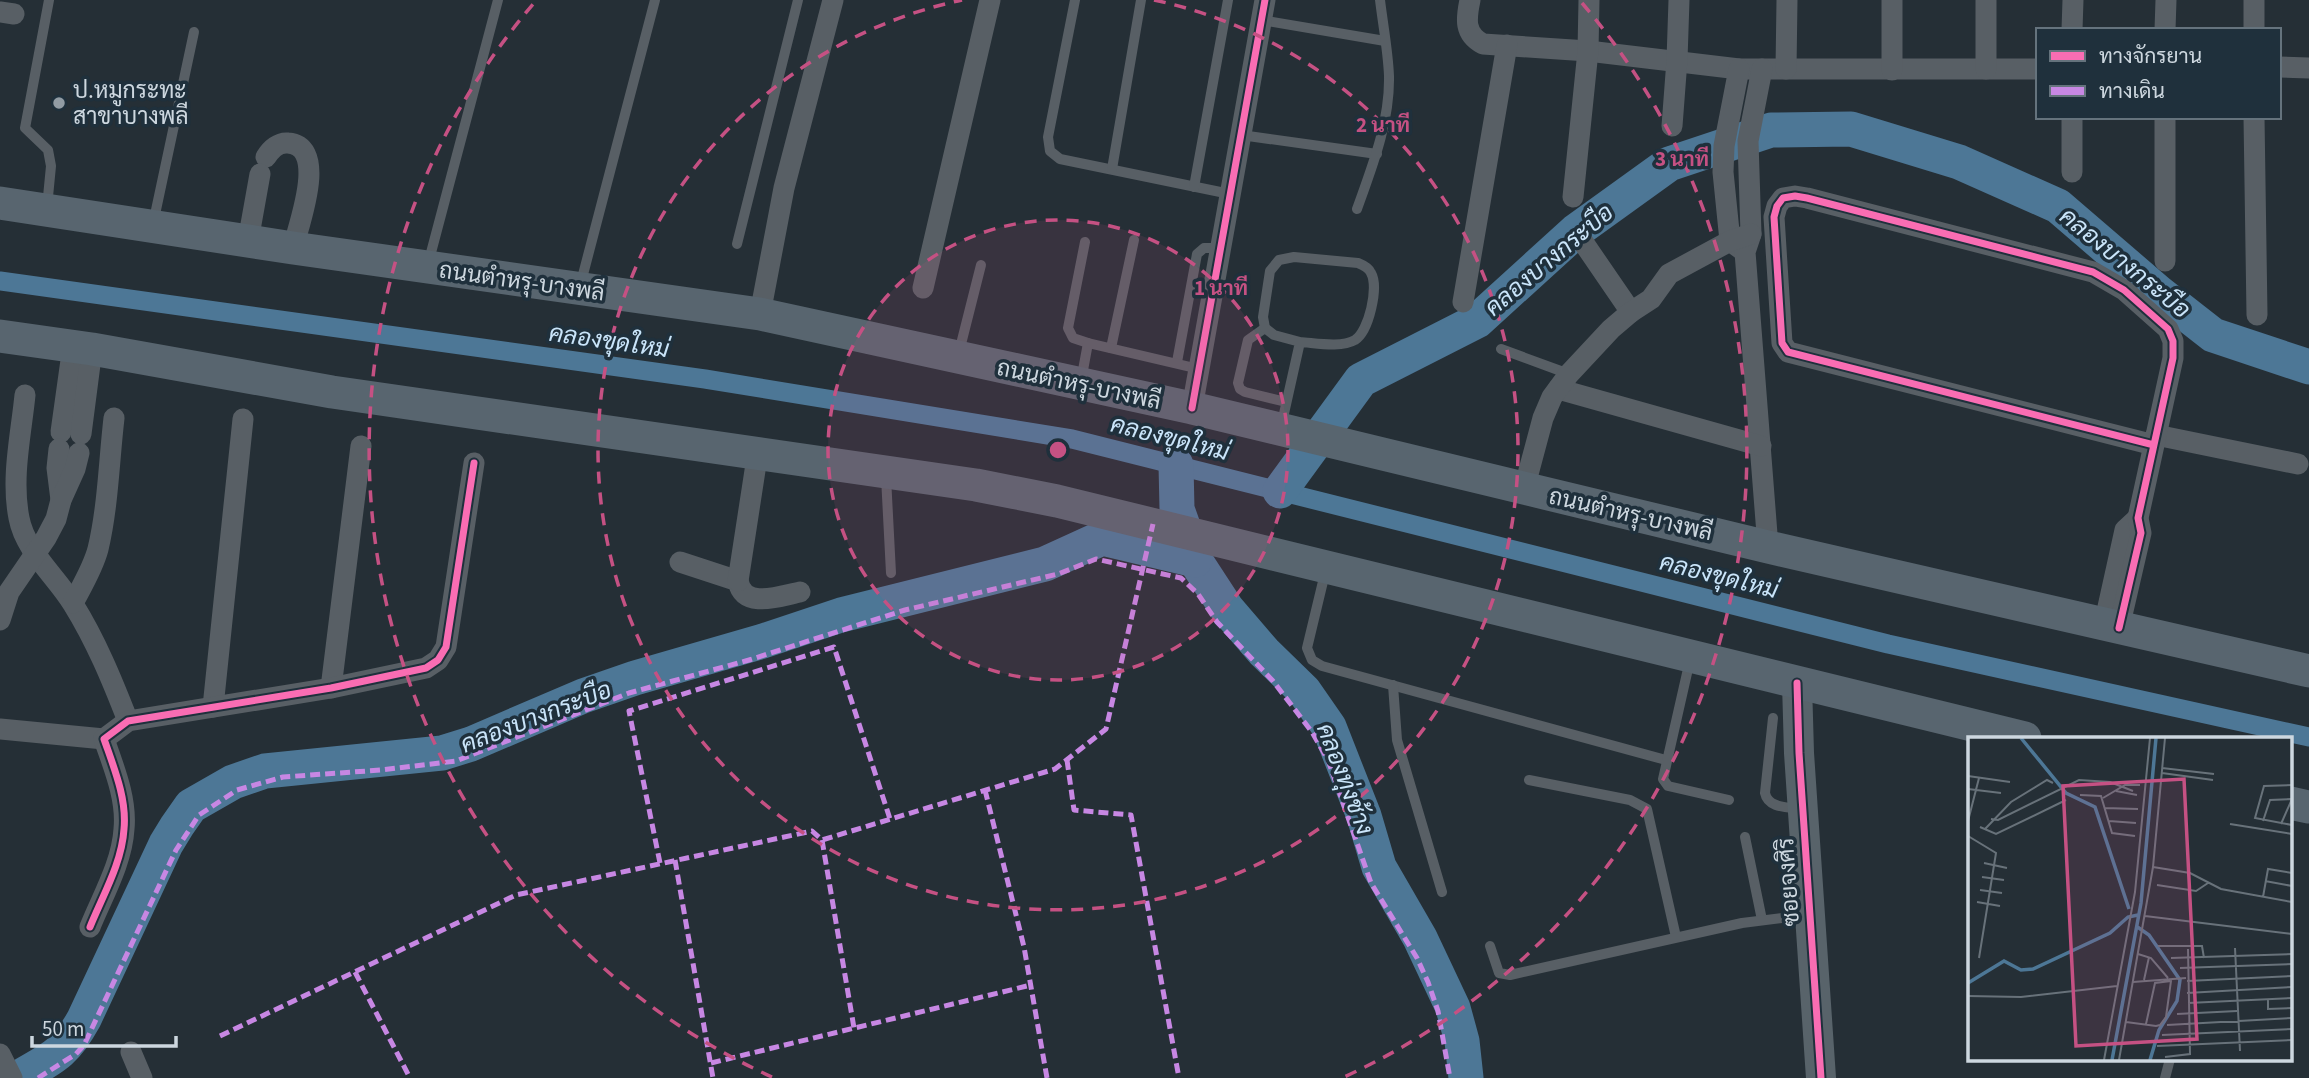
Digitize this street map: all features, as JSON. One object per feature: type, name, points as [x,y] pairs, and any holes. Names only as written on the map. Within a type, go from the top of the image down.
[{"type":"main road","name":"ถนนตำหรุ-บางพลี","points":[[0,203],[293,248],[760,314],[1192,408],[1283,420],[1388,456],[1768,547],[2309,671]]},
{"type":"main road","points":[[0,336],[332,392],[758,451],[976,485],[1115,515],[2021,737]]},
{"type":"street","points":[[760,314],[785,188],[833,0]]},
{"type":"street","points":[[923,288],[990,0]]},
{"type":"street","points":[[1469,0],[1467,26],[1475,40],[1483,44],[1588,51],[1739,69],[2036,69]]},
{"type":"street","points":[[1573,197],[1588,51],[1589,0]]},
{"type":"street","points":[[1672,126],[1679,0]]},
{"type":"street","points":[[1786,69],[1787,0]]},
{"type":"street","points":[[1892,0],[1892,70]]},
{"type":"street","points":[[1986,0],[1986,69]]},
{"type":"street","points":[[2072,28],[2073,0]]},
{"type":"street","points":[[2165,28],[2166,0]]},
{"type":"street","points":[[2254,0],[2254,28]]},
{"type":"street","points":[[1192,408],[1263,10]]},
{"type":"street","points":[[1463,302],[1507,45]]},
{"type":"street","points":[[2281,67],[2309,68]]},
{"type":"street","points":[[1739,69],[1724,146],[1723,172],[1742,242]]},
{"type":"street","points":[[1762,69],[1748,141],[1742,242],[1768,547]]},
{"type":"street","points":[[2072,119],[2072,172]]},
{"type":"street","points":[[2165,119],[2165,261]]},
{"type":"street","points":[[2254,119],[2257,315]]},
{"type":"street","points":[[248,241],[263,165],[272,148],[288,143],[298,147],[310,161],[311,176],[293,248]]},
{"type":"street","points":[[2112,627],[2125,530],[2138,518],[2155,440],[2173,358],[2173,341],[2168,330],[2124,290],[2093,272],[1807,198],[1783,198],[1774,217],[1774,235],[1782,343],[1788,352],[2155,440],[2298,464]]},
{"type":"street","points":[[1583,242],[1631,312]]},
{"type":"street","points":[[1524,489],[1543,418],[1563,381],[1631,312],[1651,299],[1669,274],[1742,242]]},
{"type":"street","points":[[0,620],[9,592],[36,555],[56,519],[61,499],[57,468],[70,442],[82,348]]},
{"type":"street","points":[[1563,381],[1761,446]]},
{"type":"street","points":[[24,395],[15,491],[19,522],[36,555],[73,603],[102,655],[128,721]]},
{"type":"street","points":[[73,603],[97,551],[103,522],[114,418]]},
{"type":"street","points":[[213,707],[243,419]]},
{"type":"street","points":[[331,688],[361,446]]},
{"type":"street","points":[[758,451],[738,581],[740,590],[748,598],[759,599],[800,592]]},
{"type":"street","points":[[0,729],[104,739],[128,721],[331,688],[426,668],[438,660],[446,647],[474,463]]},
{"type":"street","points":[[680,562],[738,581]]},
{"type":"street","name":"ซอยจงศิริ","points":[[1797,683],[1821,1078]]},
{"type":"street","points":[[90,928],[121,849],[125,828],[121,789],[104,739]]},
{"type":"street","points":[[131,1052],[142,1078]]},
{"type":"street","points":[[0,1054],[12,1078]]},
{"type":"lane","points":[[47,210],[51,166],[48,150],[26,128],[49,0]]},
{"type":"lane","points":[[428,267],[498,0]]},
{"type":"lane","points":[[579,289],[655,0]]},
{"type":"lane","points":[[737,244],[798,0]]},
{"type":"lane","points":[[1075,0],[1048,137],[1050,151],[1060,159],[1230,194]]},
{"type":"lane","points":[[1112,169],[1141,0]]},
{"type":"lane","points":[[1194,187],[1228,0]]},
{"type":"lane","points":[[1357,209],[1377,153],[1387,100],[1389,77],[1380,0]]},
{"type":"lane","points":[[1263,10],[1385,41]]},
{"type":"lane","points":[[153,226],[194,32]]},
{"type":"lane","points":[[1241,135],[1377,153]]},
{"type":"lane","points":[[1111,348],[1134,240]]},
{"type":"lane","points":[[1085,242],[1068,328],[1073,338],[1199,369]]},
{"type":"lane","points":[[1177,362],[1197,254],[1204,248],[1220,248]]},
{"type":"lane","points":[[1294,257],[1319,258],[1358,263],[1366,267],[1372,273],[1374,287],[1368,325],[1362,333],[1354,340],[1344,343],[1300,342],[1274,335],[1265,328],[1263,317],[1270,271],[1279,260],[1294,257]]},
{"type":"lane","points":[[957,358],[981,265]]},
{"type":"lane","points":[[1265,328],[1248,340],[1238,383],[1240,390],[1283,420],[1300,342]]},
{"type":"lane","points":[[1080,384],[1088,343]]},
{"type":"lane","points":[[1501,349],[1563,381]]},
{"type":"lane","points":[[886,471],[891,573]]},
{"type":"lane","points":[[1326,567],[1307,648],[1312,660],[1322,666],[1666,760]]},
{"type":"lane","points":[[1690,657],[1663,779],[1668,786],[1729,800]]},
{"type":"lane","points":[[1393,685],[1397,740],[1442,892]]},
{"type":"lane","points":[[1773,718],[1766,799],[1770,803],[1803,810]]},
{"type":"lane","points":[[1529,780],[1630,800],[1647,809],[1676,937]]},
{"type":"lane","points":[[1745,837],[1762,920]]},
{"type":"lane","points":[[1490,946],[1499,973],[1510,975],[1676,937],[1762,920],[1810,914]]},
{"type":"lane","points":[[2165,1078],[2170,1060]]},
{"type":"waterway","name":"คลองบางกระบือ","points":[[1280,491],[1361,380],[1477,321],[1576,231],[1669,164],[1771,130],[1851,129],[1959,162],[2058,206],[2158,292],[2213,335],[2309,367]]},
{"type":"waterway","name":"คลองขุดใหม่","points":[[0,281],[705,379],[1072,439],[1888,644],[2309,737]]},
{"type":"waterway","name":"คลองทุ่งช้าง","points":[[1176,465],[1177,509],[1195,560],[1227,609],[1264,652],[1304,691],[1329,727],[1364,816],[1379,867],[1420,938],[1453,1008],[1462,1041],[1466,1078]]},
{"type":"waterway","name":"คลองบางกระบือ","points":[[18,1078],[49,1060],[70,1041],[84,1019],[177,826],[191,806],[233,782],[265,771],[442,753],[471,744],[583,696],[635,678],[841,615],[1045,564],[1102,538],[1195,560]]},
{"type":"marked path","points":[[220,1036],[516,895],[812,831],[822,840],[1055,769],[1106,729],[1153,524]]},
{"type":"marked path","points":[[38,1078],[76,1054],[84,1045],[176,850],[199,815],[237,790],[283,777],[456,761],[629,693],[749,660],[905,610],[1058,574],[1096,559],[1181,578],[1198,594],[1217,622],[1273,681],[1312,732],[1328,760],[1371,883],[1417,958],[1428,982],[1438,1011],[1450,1078]]},
{"type":"marked path","points":[[660,863],[629,711],[834,647],[890,819]]},
{"type":"marked path","points":[[1067,760],[1074,810],[1131,815],[1179,1078]]},
{"type":"marked path","points":[[985,790],[1024,947],[1047,1078]]},
{"type":"marked path","points":[[822,840],[854,1028]]},
{"type":"marked path","points":[[675,860],[713,1078]]},
{"type":"marked path","points":[[355,972],[410,1078]]},
{"type":"marked path","points":[[711,1063],[1031,985]]},
{"type":"cycle path","points":[[1192,408],[1265,0]]},
{"type":"cycle path","points":[[2119,628],[2141,533],[2138,518],[2173,358],[2173,341],[2168,329],[2124,290],[2093,272],[1807,198],[1783,198],[1777,206],[1774,217],[1782,343],[1788,352],[2154,445]]},
{"type":"cycle path","points":[[90,927],[116,867],[124,829],[122,795],[104,739],[128,721],[331,688],[426,668],[438,660],[446,647],[474,463]]},
{"type":"cycle path","points":[[1797,683],[1799,753],[1821,1078]]},
{"type":"place","name":"ป.หมูกระทะ สาขาบางพลี","points":[[59,103]]}]
